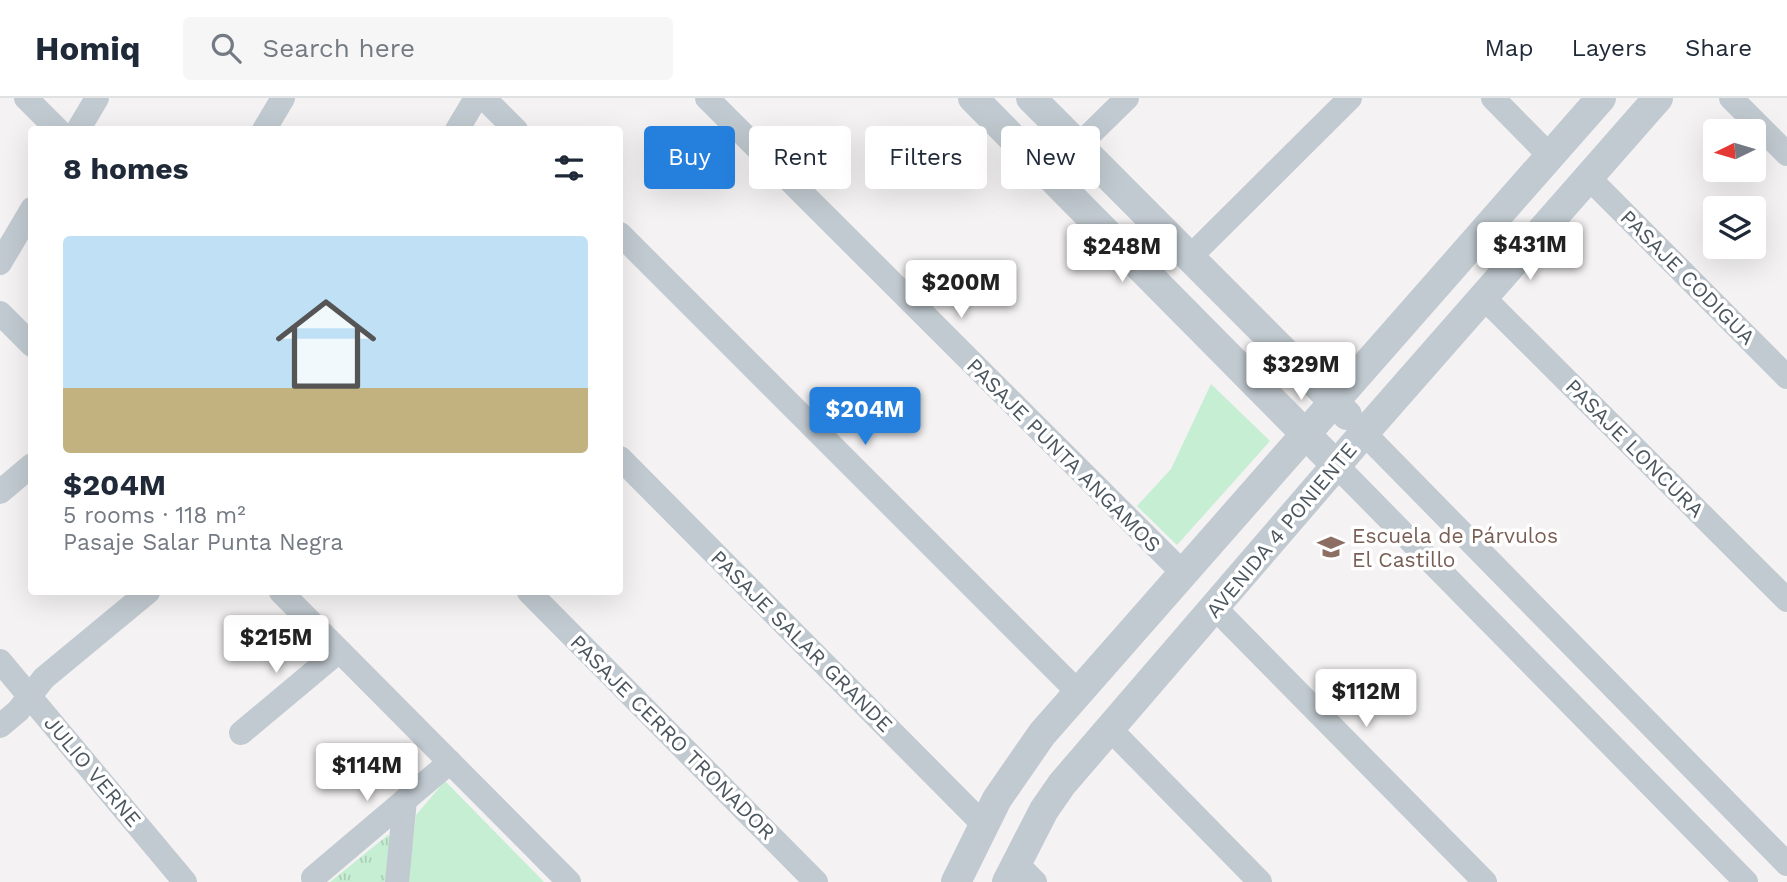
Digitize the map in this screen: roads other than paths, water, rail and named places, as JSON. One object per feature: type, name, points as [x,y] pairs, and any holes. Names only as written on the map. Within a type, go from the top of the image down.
[{"type":"street","points":[[26,98],[54,126]]},
{"type":"street","points":[[80,126],[97,98]]},
{"type":"street","points":[[266,126],[283,98]]},
{"type":"street","points":[[459,126],[476,98]]},
{"type":"street","points":[[484,98],[512,126]]},
{"type":"street","name":"PASAJE PUNTA ANGAMOS","points":[[707,98],[1184,575]]},
{"type":"street","points":[[973,98],[1745,882]]},
{"type":"street","points":[[1031,98],[1058,126]]},
{"type":"street","points":[[1098,126],[1126,98]]},
{"type":"street","points":[[1189,258],[1350,98]]},
{"type":"street","points":[[1493,98],[1550,156]]},
{"type":"street","name":"AVENIDA 4 PONIENTE","points":[[956,882],[997,799],[1026,754],[1601,98]]},
{"type":"street","name":"AVENIDA 4 PONIENTE","points":[[1019,876],[1044,810],[1062,784],[1364,433],[1658,98]]},
{"type":"street","points":[[1731,98],[1787,154]]},
{"type":"street","points":[[1100,168],[1787,864]]},
{"type":"street","name":"PASAJE CODIGUA","points":[[1588,177],[1787,377]]},
{"type":"street","points":[[0,263],[28,216]]},
{"type":"street","points":[[623,237],[1079,693]]},
{"type":"street","name":"PASAJE LONCURA","points":[[1483,297],[1787,600]]},
{"type":"street","points":[[0,313],[28,341]]},
{"type":"street","name":"PASAJE SALAR GRANDE","points":[[623,461],[984,825]]},
{"type":"street","points":[[0,492],[28,469]]},
{"type":"street","points":[[0,726],[18,710],[44,678],[144,595]]},
{"type":"street","points":[[284,595],[569,882]]},
{"type":"street","name":"PASAJE CERRO TRONADOR","points":[[532,595],[816,882]]},
{"type":"street","points":[[1215,608],[1485,882]]},
{"type":"street","points":[[241,733],[339,651]]},
{"type":"street","name":"JULIO VERNE","points":[[0,661],[185,882]]},
{"type":"street","points":[[1109,728],[1260,882]]},
{"type":"street","points":[[313,878],[450,762]]},
{"type":"street","points":[[397,882],[405,800]]},
{"type":"place","name":"Escuela de Párvulos El Castillo","points":[[1331,547]]}]
